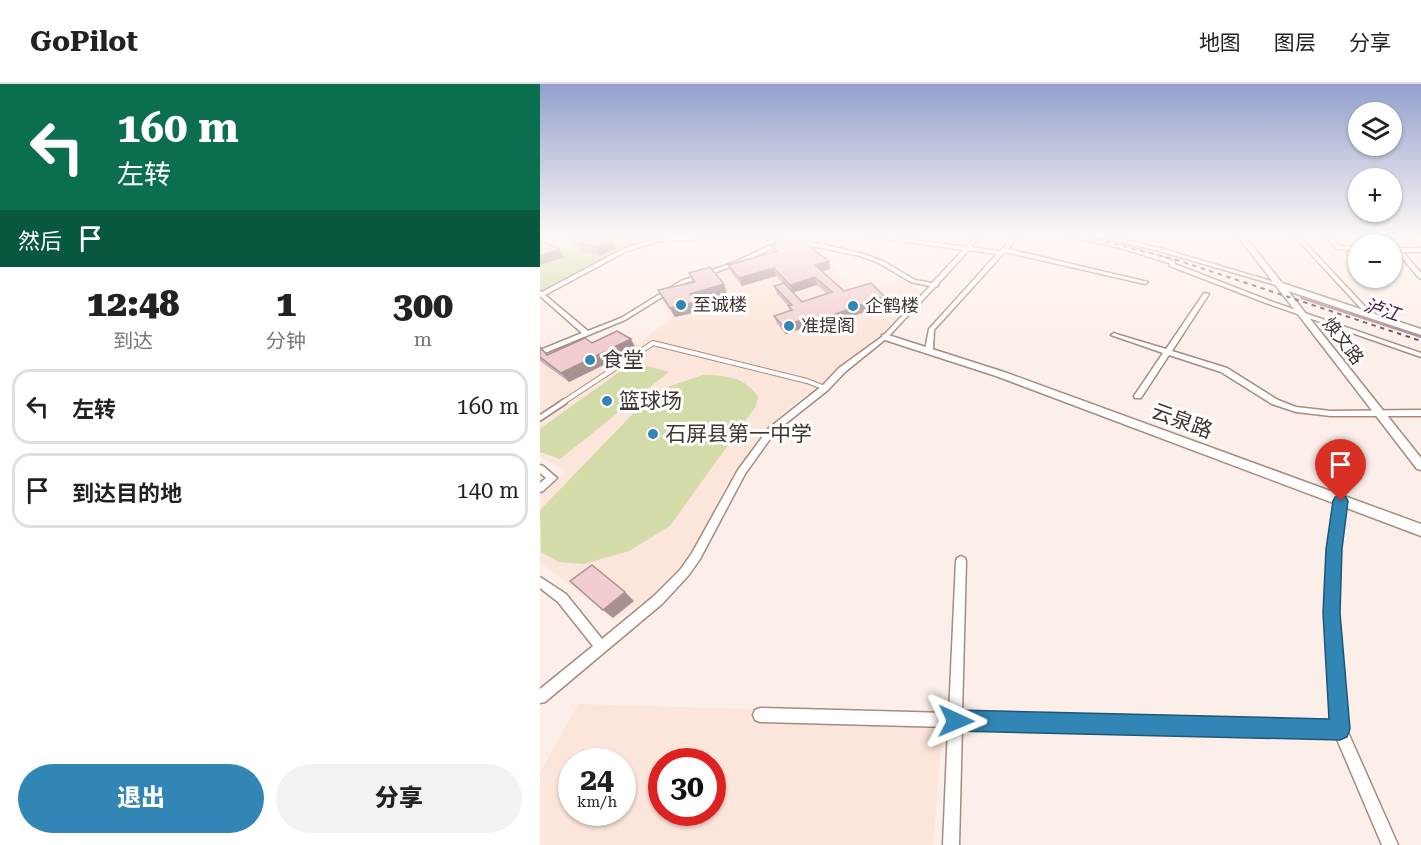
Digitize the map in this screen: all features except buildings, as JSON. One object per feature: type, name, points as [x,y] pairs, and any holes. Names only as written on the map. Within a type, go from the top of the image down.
[{"type":"street","points":[[585,271],[541,293],[587,334]]},
{"type":"street","points":[[540,353],[623,319],[683,282],[716,271]]},
{"type":"street","points":[[895,271],[913,281],[936,285]]},
{"type":"street","points":[[540,697],[658,600],[684,573],[696,556],[741,472],[772,430],[825,388],[842,370],[885,338],[949,271]]},
{"type":"street","points":[[929,350],[931,330],[986,271]]},
{"type":"street","points":[[1091,271],[1145,282]]},
{"type":"street","points":[[1187,271],[1421,355]]},
{"type":"street","points":[[1231,271],[1421,332]]},
{"type":"street","name":"焕文路","points":[[1267,271],[1421,466]]},
{"type":"street","points":[[1328,271],[1371,316]]},
{"type":"street","points":[[1138,396],[1206,294]]},
{"type":"street","points":[[1114,334],[1224,370],[1240,379],[1254,391],[1291,408],[1310,411],[1421,413]]},
{"type":"street","name":"云泉路","points":[[885,338],[1000,374],[1421,530]]},
{"type":"street","points":[[540,468],[552,478],[540,488]]},
{"type":"street","points":[[1341,501],[1334,549],[1331,613],[1340,729],[1390,845]]},
{"type":"street","points":[[951,845],[961,561]]},
{"type":"street","points":[[540,582],[562,598],[601,647]]},
{"type":"street","points":[[760,715],[1340,729]]},
{"type":"lane","points":[[540,418],[653,343],[807,381],[825,388]]},
{"type":"shaded area","name":"石屏县第一中学","points":[[713,271],[836,271],[854,294],[906,279],[925,295],[885,335],[880,335],[838,369],[835,375],[783,412],[724,489],[687,566],[646,600],[614,620],[540,562],[540,492],[562,477],[564,470],[540,457],[540,356],[548,352],[557,362],[627,338],[638,344],[671,318],[660,298]]},
{"type":"shaded area","points":[[578,704],[944,715],[933,845],[540,845],[540,773]]},
{"type":"green space","points":[[540,271],[585,271],[543,292],[540,290]]},
{"type":"green space","name":"篮球场","points":[[633,362],[669,372],[560,459],[540,452],[540,429]]},
{"type":"green space","points":[[703,375],[734,378],[747,385],[758,397],[756,406],[670,526],[629,551],[584,564],[559,562],[541,552],[540,510],[655,391]]},
{"type":"waterway","name":"泸江","points":[[1301,298],[1421,337]]},
{"type":"railway","points":[[1209,271],[1421,341]]},
{"type":"place","name":"至诚楼","points":[[681,305]]},
{"type":"place","name":"企鹤楼","points":[[853,306]]},
{"type":"place","name":"准提阁","points":[[789,326]]},
{"type":"place","name":"食堂","points":[[590,360]]},
{"type":"place","name":"篮球场","points":[[607,401]]},
{"type":"place","name":"石屏县第一中学","points":[[653,434]]},
{"type":"route","points":[[956,721],[1340,729],[1331,613],[1334,549],[1341,501]]}]
